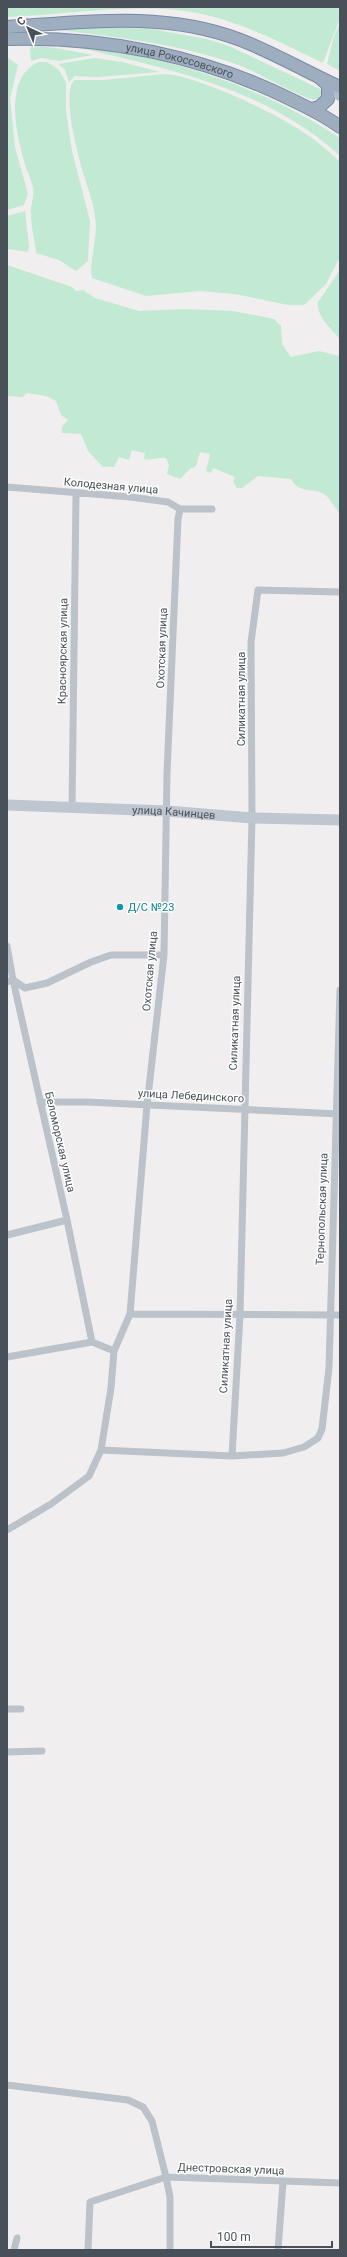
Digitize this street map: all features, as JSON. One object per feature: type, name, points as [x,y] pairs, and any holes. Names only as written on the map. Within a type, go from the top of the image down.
[{"type":"highway","points":[[7,27],[140,20],[190,25],[238,39],[329,83],[328,99],[319,106],[311,109]]},
{"type":"highway","name":"улица Рокоссовского","points":[[7,39],[41,38],[83,41],[193,61],[254,82],[311,109],[340,127]]},
{"type":"main road","points":[[329,83],[340,95]]},
{"type":"main road","name":"улица Качинцев","points":[[7,805],[72,809],[167,811],[252,818],[340,820]]},
{"type":"street","name":"Колодезная улица","points":[[7,487],[76,494],[130,497],[168,502],[180,509],[212,509]]},
{"type":"street","name":"Красноярская улица","points":[[72,809],[76,494]]},
{"type":"street","name":"Охотская улица","points":[[7,1530],[50,1504],[90,1476],[101,1450],[111,1388],[114,1351],[130,1314],[147,1105],[164,955],[167,811],[178,519],[180,509]]},
{"type":"street","name":"Силикатная улица","points":[[232,1456],[240,1315],[252,818],[252,642],[258,590],[340,592]]},
{"type":"street","name":"Беломорская улица","points":[[7,946],[10,981],[67,1220],[92,1342]]},
{"type":"street","points":[[10,981],[25,988],[47,983],[91,962],[111,955],[164,955]]},
{"type":"street","name":"Тернопольская улица","points":[[232,1456],[283,1453],[304,1447],[318,1438],[322,1429],[329,1368],[338,1114],[340,990]]},
{"type":"street","name":"улица Лебединского","points":[[40,1102],[147,1105],[338,1114]]},
{"type":"street","points":[[7,1235],[67,1220]]},
{"type":"street","points":[[130,1314],[340,1315]]},
{"type":"street","points":[[7,1358],[92,1342],[114,1351]]},
{"type":"street","points":[[101,1450],[232,1456]]},
{"type":"street","points":[[7,1709],[22,1710]]},
{"type":"street","points":[[7,1752],[42,1751]]},
{"type":"street","name":"Днестровская улица","points":[[7,2085],[128,2100],[143,2107],[152,2121],[166,2177],[282,2182],[340,2182]]},
{"type":"street","points":[[88,2250],[90,2202],[166,2177],[170,2197],[170,2250]]},
{"type":"street","points":[[278,2250],[282,2182]]},
{"type":"street","points":[[14,2250],[17,2238]]},
{"type":"green space","points":[[7,7],[340,7],[340,18],[323,63],[252,30],[215,17],[196,13],[177,10],[113,9],[7,17]]},
{"type":"green space","points":[[340,24],[340,71],[327,64],[334,36]]},
{"type":"green space","points":[[102,27],[151,29],[207,39],[229,46],[320,89],[323,96],[314,100],[243,67],[212,56],[169,46],[59,30]]},
{"type":"green space","points":[[58,43],[96,48],[169,63],[240,86],[307,118],[340,138],[340,156],[310,132],[277,112],[243,95],[170,70]]},
{"type":"green space","points":[[32,46],[56,48],[93,55],[59,61],[41,58],[31,61],[30,49]]},
{"type":"green space","points":[[7,57],[18,65],[10,99],[15,147],[28,194],[24,205],[7,210]]},
{"type":"green space","points":[[95,58],[122,62],[160,72],[98,77],[75,76],[69,82],[65,70],[58,64]]},
{"type":"green space","points":[[39,62],[47,62],[58,69],[66,82],[66,111],[72,151],[90,221],[88,261],[76,271],[59,260],[36,253],[31,219],[33,187],[18,138],[15,108],[16,93],[20,80],[28,70]]},
{"type":"green space","points":[[165,74],[199,82],[232,95],[275,115],[316,141],[340,162],[340,257],[326,284],[304,305],[288,305],[235,294],[200,291],[146,296],[92,278],[91,267],[96,226],[92,203],[81,166],[71,121],[69,95],[71,86],[75,80],[104,80]]},
{"type":"green space","points":[[25,211],[29,247],[28,252],[7,249],[7,216]]},
{"type":"green space","points":[[7,265],[72,287],[76,291],[83,290],[95,298],[139,311],[185,309],[233,311],[274,319],[281,326],[282,344],[291,357],[319,351],[339,356],[340,513],[329,498],[324,494],[298,487],[291,479],[258,476],[242,488],[237,488],[233,482],[235,477],[213,468],[211,473],[206,471],[210,454],[200,452],[196,466],[190,469],[180,479],[167,474],[169,465],[166,458],[150,460],[144,459],[145,453],[132,450],[129,460],[119,457],[114,467],[103,467],[88,451],[81,434],[62,433],[62,427],[68,420],[61,415],[56,401],[46,396],[27,393],[22,397],[7,396]]},
{"type":"green space","points":[[340,270],[340,339],[329,327],[319,312],[318,302]]},
{"type":"place","name":"Д/С №23","points":[[120,907]]}]
